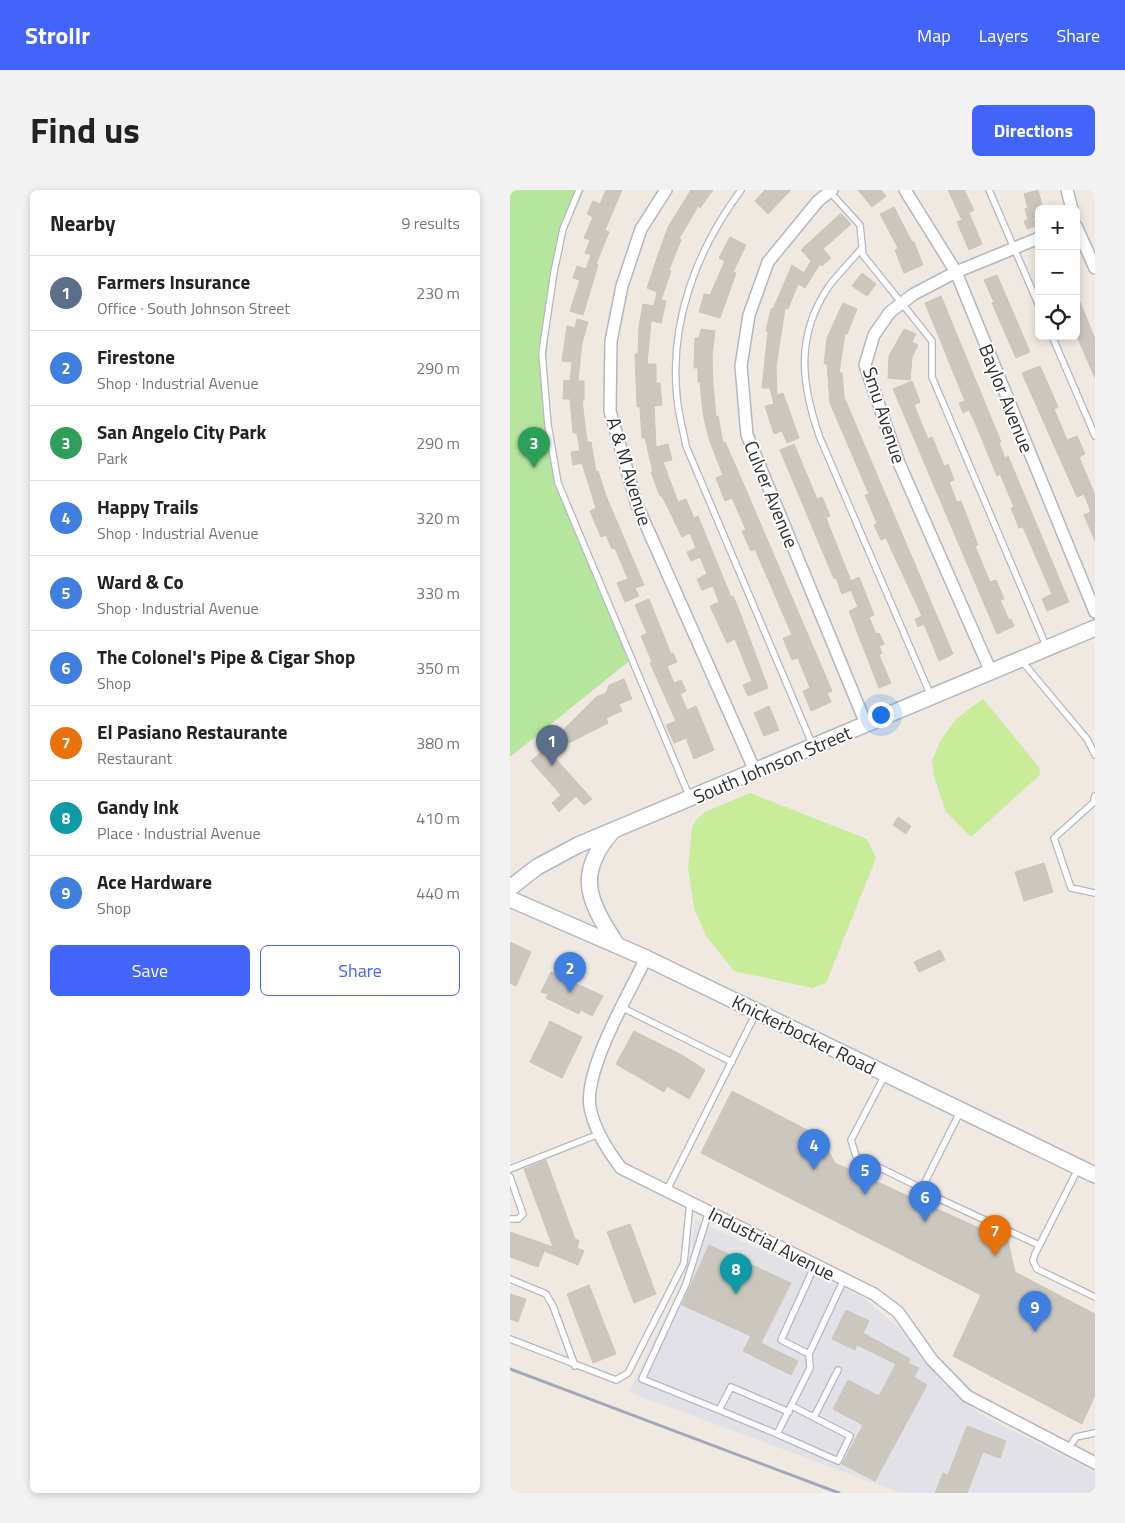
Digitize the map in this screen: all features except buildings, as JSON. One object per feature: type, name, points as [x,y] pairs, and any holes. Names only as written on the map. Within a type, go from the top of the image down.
[{"type":"main road","name":"South Johnson Street","points":[[510,888],[537,866],[578,845],[1095,628]]},
{"type":"main road","points":[[614,830],[597,849],[590,866],[589,881],[590,897],[596,911],[617,945]]},
{"type":"main road","name":"Knickerbocker Road","points":[[510,899],[646,958],[1095,1175]]},
{"type":"street","name":"A & M Avenue","points":[[666,190],[642,229],[622,286],[611,341],[610,411],[637,505],[755,771]]},
{"type":"street","name":"Baylor Avenue","points":[[906,190],[956,272],[1095,612]]},
{"type":"street","points":[[1066,190],[1071,205]]},
{"type":"street","name":"Culver Avenue","points":[[830,191],[818,201],[768,262],[748,315],[741,366],[747,435],[866,724]]},
{"type":"street","points":[[1080,235],[1095,268]]},
{"type":"street","name":"Smu Avenue","points":[[990,672],[899,463],[865,364],[874,335],[890,312],[914,294],[956,272],[1035,240]]},
{"type":"street","name":"Industrial Avenue","points":[[646,958],[599,1058],[591,1086],[590,1108],[604,1146],[621,1168],[874,1294],[898,1312],[932,1360],[966,1396],[1095,1463]]},
{"type":"lane","points":[[579,190],[563,229],[554,272],[542,353],[548,425],[558,483],[690,798]]},
{"type":"lane","points":[[740,190],[721,216],[702,253],[684,303],[677,341],[676,396],[686,446],[813,747]]},
{"type":"lane","points":[[989,190],[1035,297]]},
{"type":"lane","points":[[830,191],[860,225],[863,255],[932,341],[932,377],[1047,648]]},
{"type":"lane","points":[[862,248],[829,286],[809,331],[803,367],[808,405],[820,438],[931,697]]},
{"type":"lane","points":[[1054,340],[1095,436]]},
{"type":"lane","points":[[1020,659],[1087,739],[1095,755]]},
{"type":"lane","points":[[1095,796],[1094,803],[1054,838],[1071,888],[1095,893]]},
{"type":"lane","points":[[623,1008],[732,1062]]},
{"type":"lane","points":[[667,1190],[757,1011]]},
{"type":"lane","points":[[886,1074],[851,1140],[856,1156],[915,1185]]},
{"type":"lane","points":[[961,1110],[924,1184],[925,1189],[931,1195],[1039,1245]]},
{"type":"lane","points":[[510,1168],[600,1134]]},
{"type":"lane","points":[[1079,1167],[1039,1245],[1033,1261],[1037,1269],[1095,1297]]},
{"type":"lane","points":[[510,1177],[523,1214],[518,1219],[510,1219]]},
{"type":"lane","points":[[510,1340],[616,1380],[628,1373],[684,1263],[690,1201]]},
{"type":"lane","points":[[709,1211],[686,1284],[642,1379],[838,1461],[850,1436],[814,1418],[731,1388],[719,1410]]},
{"type":"lane","points":[[809,1354],[781,1340],[815,1265]]},
{"type":"lane","points":[[510,1279],[546,1294],[553,1306],[575,1366]]},
{"type":"lane","points":[[777,1434],[810,1368],[809,1354],[844,1279]]},
{"type":"lane","points":[[814,1418],[838,1370]]},
{"type":"lane","points":[[1068,1449],[1076,1437],[1095,1432]]},
{"type":"shaded area","points":[[695,1220],[861,1296],[900,1329],[943,1383],[981,1415],[1095,1472],[1095,1493],[900,1493],[629,1392],[689,1268]]},
{"type":"green space","points":[[510,190],[584,190],[561,242],[551,301],[545,376],[552,443],[564,493],[633,658],[510,757]]},
{"type":"green space","points":[[983,699],[1039,767],[1040,775],[971,837],[946,812],[934,776],[932,761],[941,740],[956,719]]},
{"type":"green space","points":[[750,793],[867,839],[876,858],[826,983],[812,988],[734,971],[706,936],[694,908],[688,868],[692,828],[696,820],[705,812]]},
{"type":"railway","points":[[510,1369],[839,1493]]},
{"type":"place","name":"San Angelo City Park","points":[[534,468]]},
{"type":"place","name":"Farmers Insurance","points":[[552,766]]},
{"type":"place","name":"Firestone","points":[[570,993]]},
{"type":"place","name":"Happy Trails","points":[[814,1170]]},
{"type":"place","name":"Ward & Co","points":[[865,1195]]},
{"type":"place","name":"The Colonel's Pipe & Cigar Shop","points":[[925,1222]]},
{"type":"place","name":"El Pasiano Restaurante","points":[[995,1256]]},
{"type":"place","name":"Gandy Ink","points":[[736,1294]]},
{"type":"place","name":"Ace Hardware","points":[[1035,1332]]}]
